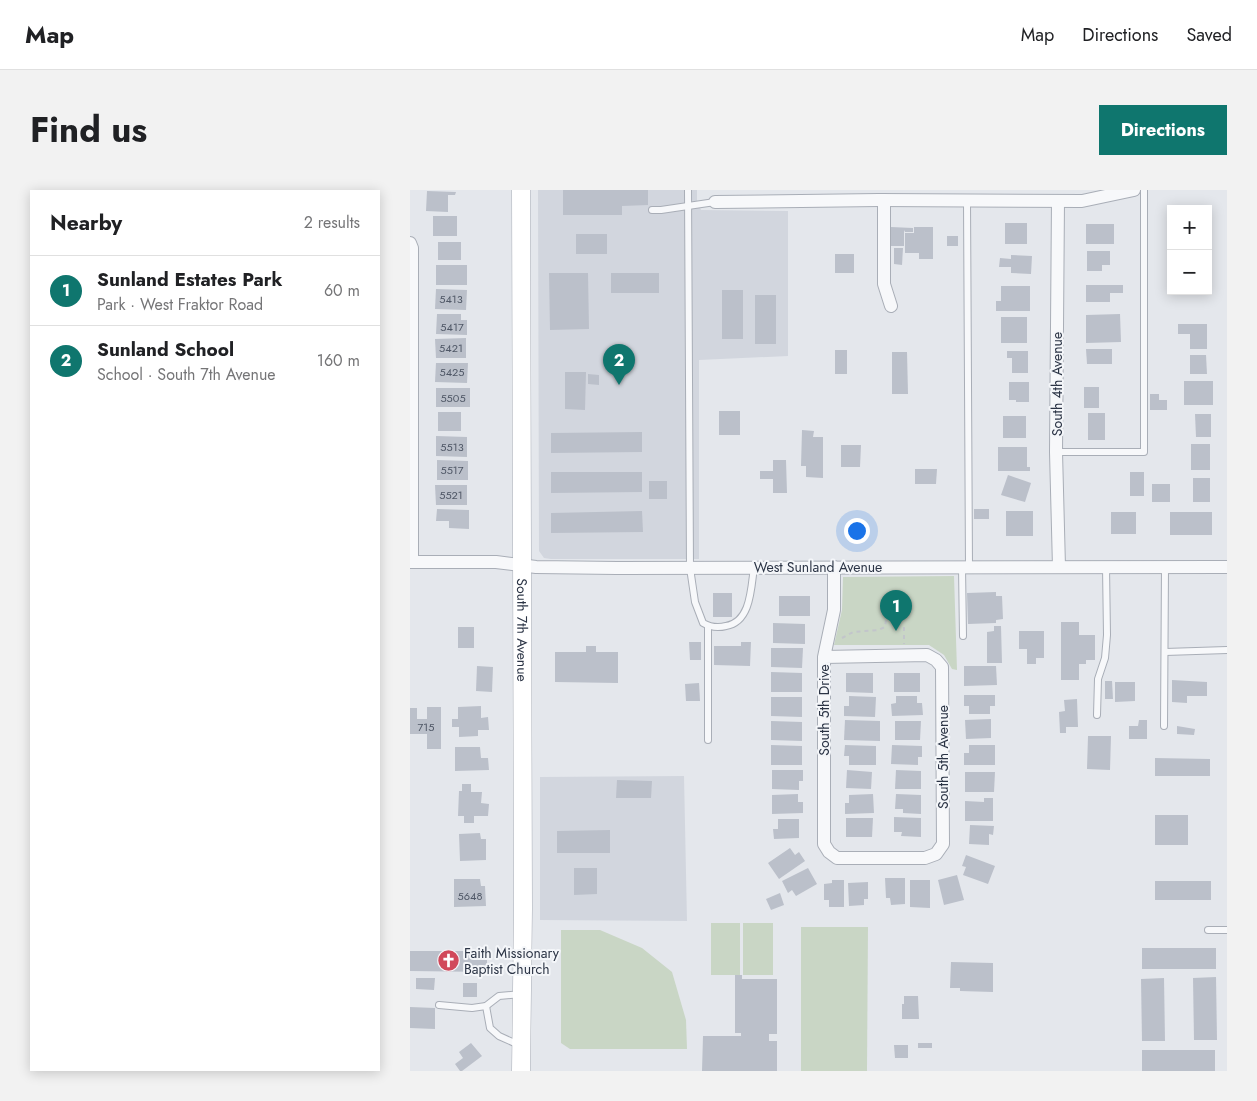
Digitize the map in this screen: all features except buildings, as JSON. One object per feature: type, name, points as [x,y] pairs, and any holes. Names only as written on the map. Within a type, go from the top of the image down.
[{"type":"main road","name":"South 7th Avenue","points":[[521,190],[522,1071]]},
{"type":"street","points":[[715,202],[880,197],[967,201],[1082,201],[1134,190]]},
{"type":"street","points":[[880,197],[884,284],[886,294],[892,306]]},
{"type":"street","name":"South 4th Avenue","points":[[1058,201],[1056,452],[1059,567]]},
{"type":"street","points":[[410,243],[412,248],[411,562]]},
{"type":"street","name":"West Sunland Avenue","points":[[411,562],[496,562],[543,567],[690,568],[1227,567]]},
{"type":"street","name":"South 5th Drive","points":[[834,568],[834,610],[824,657],[824,844],[829,852],[837,858],[925,858],[936,854]]},
{"type":"street","name":"South 5th Avenue","points":[[824,657],[927,655],[936,660],[942,667],[943,844],[936,854]]},
{"type":"lane","points":[[688,190],[690,568],[698,614],[703,623],[708,626],[720,627],[733,625],[742,617],[748,606],[754,568]]},
{"type":"lane","points":[[1056,452],[1144,452],[1144,190]]},
{"type":"lane","points":[[963,636],[967,201]]},
{"type":"lane","points":[[652,210],[715,202]]},
{"type":"lane","points":[[1097,715],[1098,679],[1105,658],[1106,567]]},
{"type":"lane","points":[[1164,726],[1165,567]]},
{"type":"lane","points":[[708,626],[708,740]]},
{"type":"lane","points":[[1165,652],[1227,650]]},
{"type":"lane","points":[[1208,930],[1227,930]]},
{"type":"lane","points":[[439,1005],[472,1008],[486,1006],[499,996],[522,994]]},
{"type":"lane","points":[[486,1006],[490,1028],[499,1036],[522,1046]]},
{"type":"path","points":[[842,638],[858,631],[882,629],[885,626],[886,620]]},
{"type":"path","points":[[904,627],[904,644]]},
{"type":"shaded area","points":[[538,190],[697,190],[697,200],[701,210],[788,211],[788,356],[699,360],[699,559],[551,559],[544,558],[539,551]]},
{"type":"shaded area","points":[[684,776],[687,921],[540,920],[540,777]]},
{"type":"green space","points":[[954,576],[957,670],[952,669],[944,655],[929,645],[834,645],[842,610],[843,577]]},
{"type":"green space","points":[[711,923],[740,923],[740,975],[711,975]]},
{"type":"green space","points":[[743,923],[773,923],[773,975],[743,975]]},
{"type":"green space","points":[[801,927],[868,927],[867,1071],[801,1071]]},
{"type":"green space","points":[[561,930],[600,930],[642,948],[672,972],[686,1020],[687,1049],[570,1049],[561,1043]]},
{"type":"place","name":"Sunland School","points":[[619,385]]},
{"type":"place","name":"Sunland Estates Park","points":[[896,631]]},
{"type":"place","name":"Faith Missionary Baptist Church","points":[[448,961]]}]
